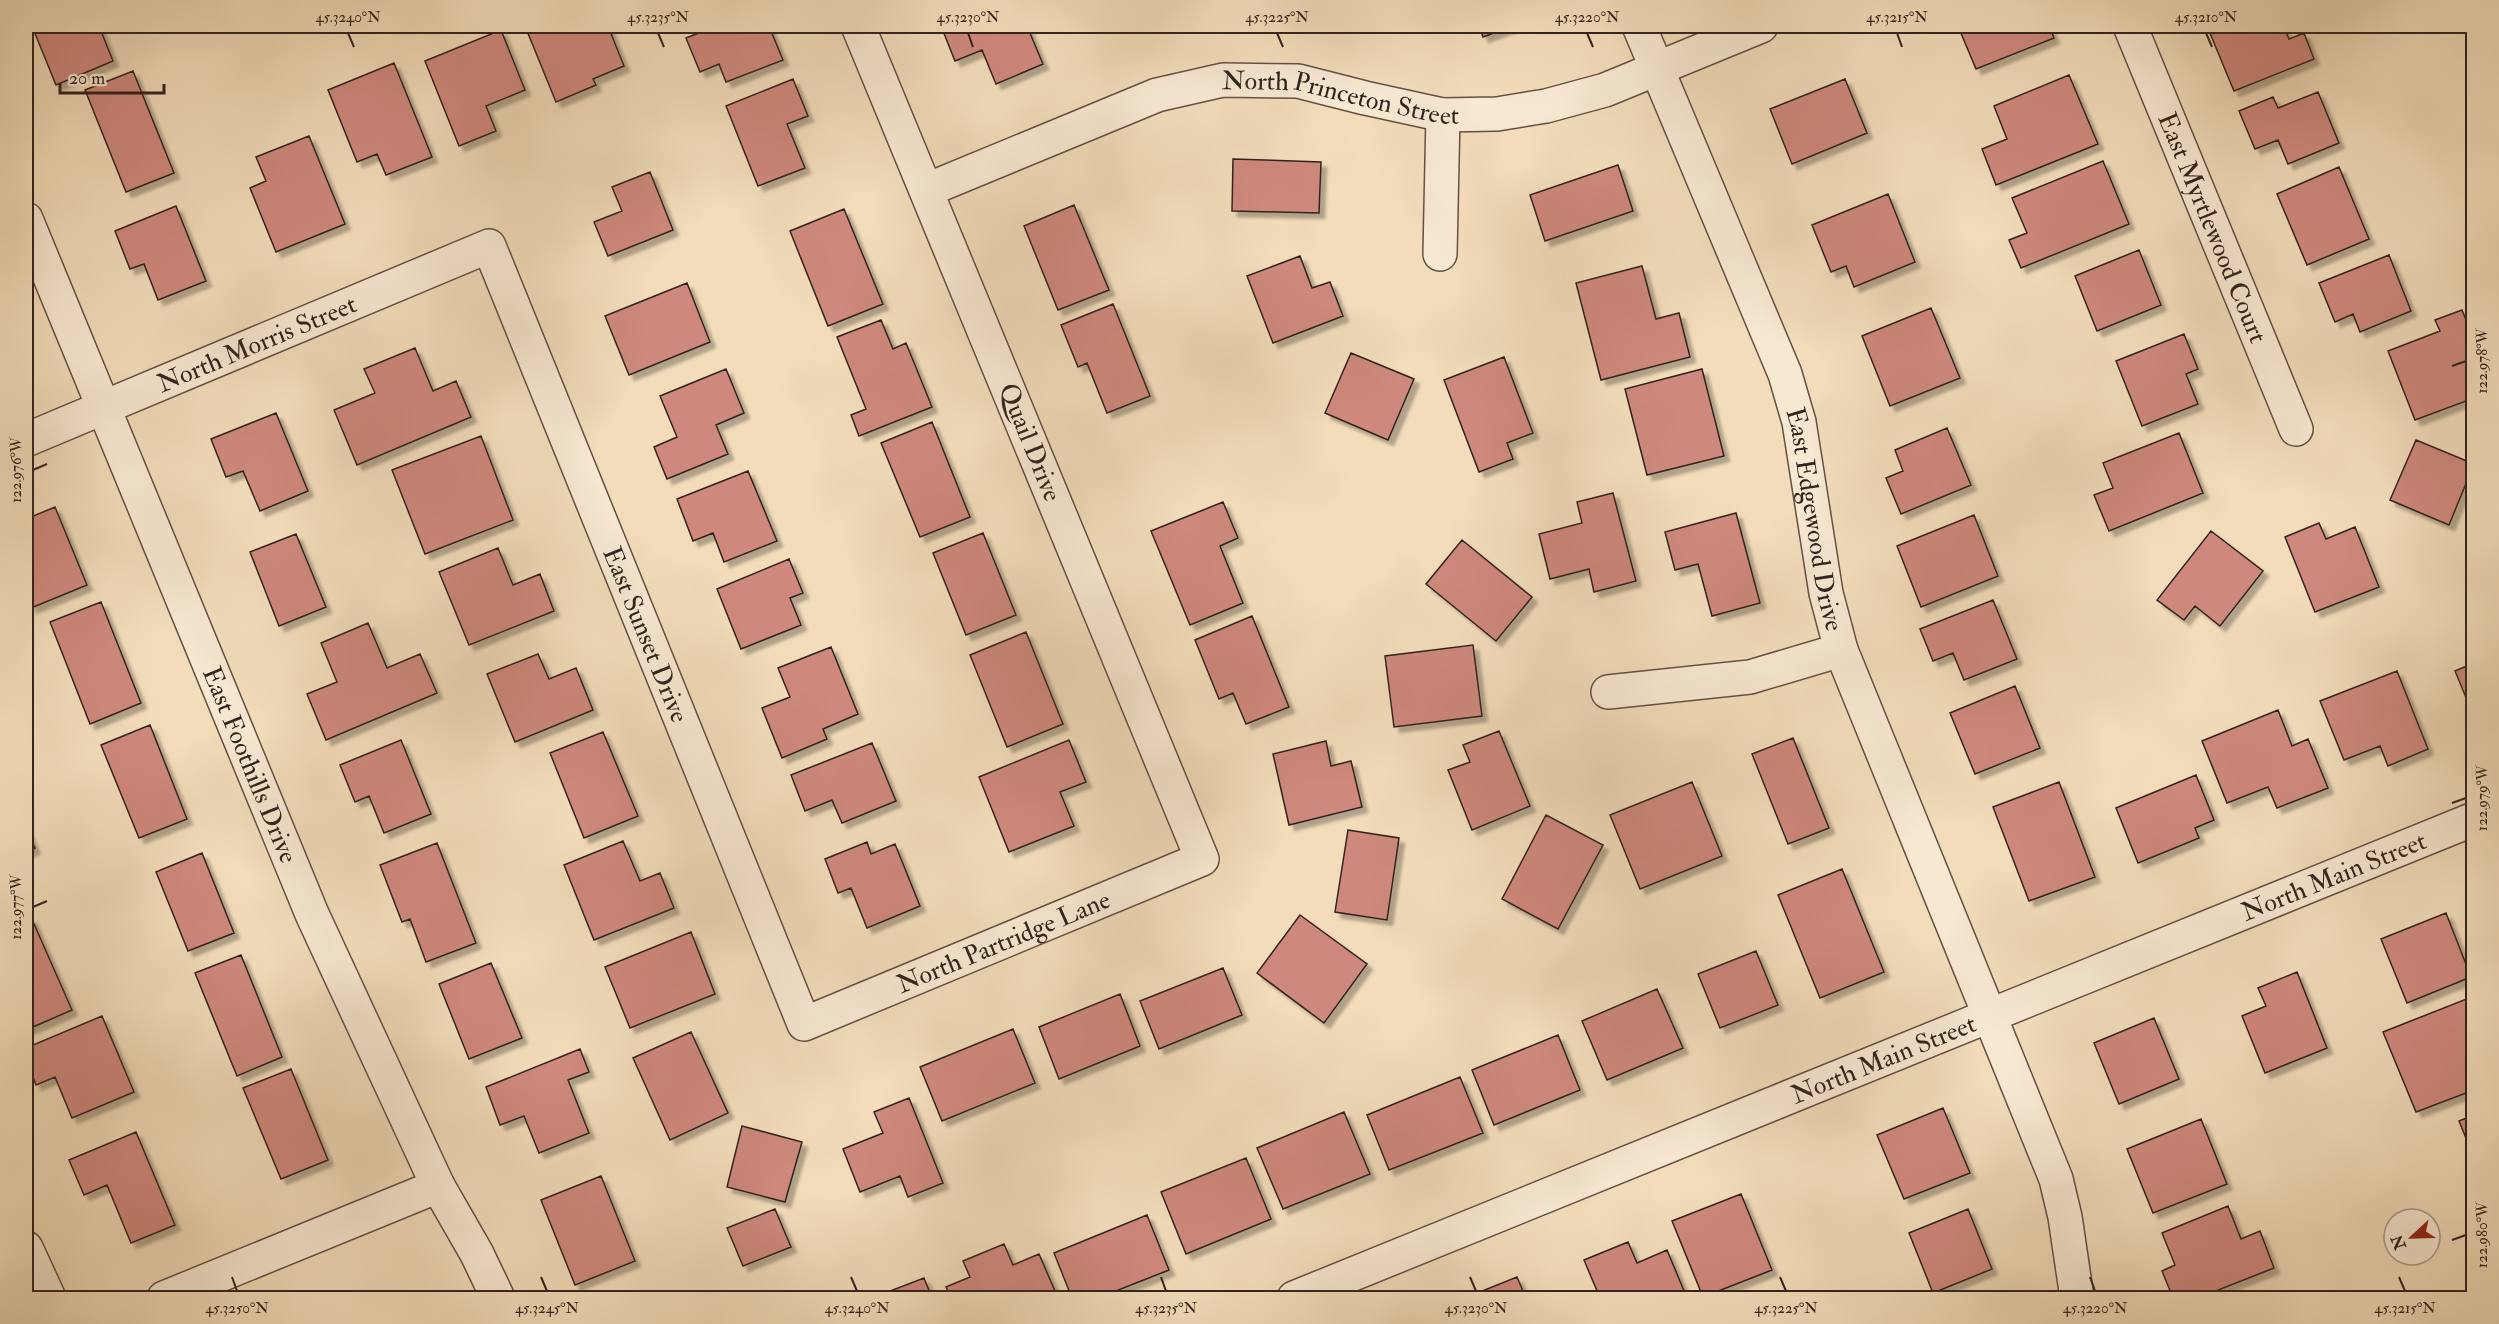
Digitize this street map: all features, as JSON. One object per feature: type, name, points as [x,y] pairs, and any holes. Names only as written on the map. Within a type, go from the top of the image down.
[{"type":"street","name":"Quail Drive","points":[[858,26],[1202,859]]},
{"type":"street","name":"East Edgewood Drive","points":[[1639,26],[1785,374],[1799,422],[1826,593],[1841,650],[2056,1179],[2066,1217],[2078,1299]]},
{"type":"street","name":"North Princeton Street","points":[[927,190],[1157,95],[1223,80],[1298,81],[1443,115],[1497,114],[1546,106],[1605,90],[1761,26]]},
{"type":"street","name":"East Myrtlewood Court","points":[[2130,26],[2296,429]]},
{"type":"street","points":[[1440,254],[1443,115]]},
{"type":"street","name":"East Foothills Drive","points":[[26,219],[312,914],[438,1186],[477,1254],[498,1299]]},
{"type":"street","name":"North Morris Street","points":[[26,440],[489,246]]},
{"type":"street","name":"East Sunset Drive","points":[[489,246],[804,1024]]},
{"type":"street","points":[[1608,692],[1750,676],[1841,650]]},
{"type":"street","name":"North Main Street","points":[[1294,1299],[1348,1288],[1991,1016],[2474,819]]},
{"type":"street","name":"North Partridge Lane","points":[[804,1024],[1202,859]]},
{"type":"street","points":[[164,1299],[438,1186]]},
{"type":"street","points":[[26,1248],[49,1299]]},
{"type":"building","points":[[32,26],[99,26],[113,61],[56,85]]},
{"type":"building","points":[[525,26],[608,26],[624,66],[593,79],[596,85],[556,102]]},
{"type":"building","points":[[702,26],[769,26],[783,60],[726,82],[719,64],[700,72],[686,38],[704,31]]},
{"type":"building","points":[[941,26],[1027,26],[1043,64],[996,84],[982,50],[955,61]]},
{"type":"building","points":[[1479,26],[1513,26],[1483,37]]},
{"type":"building","points":[[1958,26],[2049,26],[2054,38],[1976,69]]},
{"type":"building","points":[[2207,26],[2283,26],[2289,39],[2304,33],[2314,59],[2234,91]]},
{"type":"building","points":[[501,30],[525,90],[486,106],[496,131],[459,146],[425,61]]},
{"type":"building","points":[[394,63],[432,157],[386,175],[377,154],[357,162],[328,90]]},
{"type":"building","points":[[133,71],[174,173],[126,192],[85,90]]},
{"type":"building","points":[[2069,75],[2098,144],[1996,185],[1982,149],[2007,139],[1994,106]]},
{"type":"building","points":[[793,79],[808,116],[787,124],[805,168],[758,186],[726,106]]},
{"type":"building","points":[[1845,79],[1867,133],[1792,164],[1770,109]]},
{"type":"building","points":[[2318,92],[2339,143],[2288,164],[2278,140],[2255,149],[2239,111],[2273,97],[2278,108]]},
{"type":"building","points":[[309,136],[345,224],[276,252],[250,188],[266,181],[256,157]]},
{"type":"building","points":[[1233,159],[1321,162],[1319,213],[1232,211]]},
{"type":"building","points":[[2103,161],[2129,224],[2021,268],[2009,240],[2027,233],[2012,198]]},
{"type":"building","points":[[1618,165],[1633,211],[1545,241],[1530,195]]},
{"type":"building","points":[[2339,167],[2369,239],[2307,265],[2277,194]]},
{"type":"building","points":[[650,172],[673,230],[608,256],[594,222],[622,211],[612,187]]},
{"type":"building","points":[[1888,194],[1915,262],[1854,287],[1846,266],[1831,272],[1812,225]]},
{"type":"building","points":[[1074,205],[1109,290],[1058,310],[1024,226]]},
{"type":"building","points":[[176,206],[206,281],[158,300],[144,264],[130,269],[115,231]]},
{"type":"building","points":[[844,209],[883,304],[828,326],[790,231]]},
{"type":"building","points":[[2139,250],[2161,305],[2097,331],[2075,276]]},
{"type":"building","points":[[2389,255],[2411,311],[2360,332],[2353,314],[2335,322],[2319,283]]},
{"type":"building","points":[[1300,256],[1312,288],[1330,282],[1343,316],[1273,343],[1247,276]]},
{"type":"building","points":[[1642,266],[1656,319],[1679,313],[1690,357],[1601,380],[1576,283]]},
{"type":"building","points":[[687,283],[710,342],[629,375],[605,316]]},
{"type":"building","points":[[1113,304],[1150,396],[1107,413],[1087,363],[1078,367],[1061,325]]},
{"type":"building","points":[[1931,308],[1960,378],[1890,406],[1862,336]]},
{"type":"building","points":[[2462,310],[2474,339],[2474,398],[2415,420],[2388,351],[2440,331],[2435,320]]},
{"type":"building","points":[[881,320],[893,349],[906,343],[932,407],[859,436],[851,415],[866,409],[837,337]]},
{"type":"building","points":[[2184,334],[2198,369],[2186,374],[2198,404],[2142,426],[2116,361]]},
{"type":"building","points":[[415,348],[433,391],[456,381],[471,417],[357,465],[334,410],[375,393],[364,369]]},
{"type":"building","points":[[1351,353],[1414,379],[1388,440],[1325,413]]},
{"type":"building","points":[[1504,357],[1533,433],[1507,443],[1513,459],[1479,472],[1444,380]]},
{"type":"building","points":[[726,369],[744,413],[716,425],[728,454],[667,479],[654,447],[677,437],[660,396]]},
{"type":"building","points":[[1702,369],[1724,456],[1647,475],[1625,389]]},
{"type":"building","points":[[276,413],[308,491],[260,511],[243,471],[226,477],[211,439]]},
{"type":"building","points":[[932,422],[970,517],[920,537],[881,443]]},
{"type":"building","points":[[1947,428],[1971,485],[1901,514],[1886,478],[1903,471],[1895,450]]},
{"type":"building","points":[[2179,433],[2203,493],[2109,531],[2094,495],[2113,488],[2103,463]]},
{"type":"building","points":[[481,436],[513,520],[425,554],[392,470]]},
{"type":"building","points":[[2416,440],[2474,464],[2449,525],[2390,500]]},
{"type":"building","points":[[748,471],[777,541],[724,562],[713,533],[693,541],[677,499]]},
{"type":"building","points":[[1613,493],[1636,581],[1594,592],[1589,569],[1550,579],[1539,534],[1582,523],[1577,502]]},
{"type":"building","points":[[1223,502],[1238,538],[1220,546],[1243,603],[1190,625],[1151,531]]},
{"type":"building","points":[[55,507],[87,585],[31,608],[26,595],[26,519]]},
{"type":"building","points":[[1736,513],[1760,603],[1712,616],[1698,564],[1675,570],[1665,532]]},
{"type":"building","points":[[1974,515],[1998,576],[1921,607],[1897,546]]},
{"type":"building","points":[[2319,523],[2326,539],[2355,527],[2379,587],[2315,612],[2285,537]]},
{"type":"building","points":[[2211,531],[2263,571],[2220,626],[2195,606],[2184,620],[2157,600]]},
{"type":"building","points":[[983,533],[1016,615],[966,635],[933,553]]},
{"type":"building","points":[[296,534],[326,607],[279,626],[250,552]]},
{"type":"building","points":[[1462,540],[1532,597],[1496,641],[1426,584]]},
{"type":"building","points":[[498,548],[513,585],[540,574],[554,611],[469,645],[439,572]]},
{"type":"building","points":[[789,559],[803,593],[790,598],[801,625],[741,649],[717,589]]},
{"type":"building","points":[[1993,600],[2017,659],[1964,680],[1953,653],[1933,661],[1920,629]]},
{"type":"building","points":[[101,602],[141,703],[90,724],[50,622]]},
{"type":"building","points":[[1252,616],[1289,707],[1246,724],[1233,693],[1219,699],[1195,640]]},
{"type":"building","points":[[368,623],[387,668],[420,654],[437,693],[326,740],[307,694],[337,682],[321,643]]},
{"type":"building","points":[[1026,632],[1063,724],[1007,747],[970,655]]},
{"type":"building","points":[[1473,645],[1482,716],[1394,727],[1385,656]]},
{"type":"building","points":[[831,647],[858,714],[823,729],[827,739],[782,758],[762,708],[790,697],[778,668]]},
{"type":"building","points":[[538,654],[549,679],[576,668],[593,710],[515,742],[487,674]]},
{"type":"building","points":[[2474,663],[2474,717],[2455,671]]},
{"type":"building","points":[[2397,671],[2428,749],[2388,766],[2380,746],[2344,760],[2320,701]]},
{"type":"building","points":[[2015,686],[2040,748],[1975,774],[1950,713]]},
{"type":"building","points":[[2278,710],[2292,746],[2308,739],[2328,788],[2277,808],[2268,787],[2227,803],[2202,741]]},
{"type":"building","points":[[150,725],[187,819],[139,838],[101,745]]},
{"type":"building","points":[[1499,731],[1530,806],[1472,830],[1448,770],[1470,762],[1463,745]]},
{"type":"building","points":[[603,732],[638,816],[584,838],[550,753]]},
{"type":"building","points":[[1793,738],[1829,828],[1788,844],[1752,754]]},
{"type":"building","points":[[401,740],[431,814],[384,833],[369,796],[355,802],[340,765]]},
{"type":"building","points":[[1069,740],[1086,782],[1060,792],[1074,826],[1009,852],[979,777]]},
{"type":"building","points":[[1326,741],[1331,766],[1351,761],[1362,807],[1289,825],[1273,754]]},
{"type":"building","points":[[872,743],[896,801],[842,823],[832,800],[805,811],[791,775]]},
{"type":"building","points":[[2196,775],[2214,820],[2195,828],[2199,838],[2138,863],[2116,808]]},
{"type":"building","points":[[1692,782],[1722,856],[1640,889],[1610,815]]},
{"type":"building","points":[[2059,782],[2095,877],[2029,901],[1993,807]]},
{"type":"building","points":[[1546,815],[1603,845],[1558,929],[1502,899]]},
{"type":"building","points":[[26,828],[35,848],[26,852]]},
{"type":"building","points":[[1348,830],[1399,838],[1387,920],[1335,912]]},
{"type":"building","points":[[623,841],[640,881],[660,873],[674,908],[594,940],[564,865]]},
{"type":"building","points":[[867,842],[871,854],[895,844],[920,906],[867,928],[851,888],[838,893],[825,859]]},
{"type":"building","points":[[437,843],[476,943],[426,962],[410,919],[402,922],[380,865]]},
{"type":"building","points":[[202,853],[234,933],[188,951],[156,872]]},
{"type":"building","points":[[1842,869],[1884,972],[1820,998],[1778,895]]},
{"type":"building","points":[[2446,913],[2471,977],[2407,1003],[2381,939]]},
{"type":"building","points":[[1300,915],[1367,964],[1324,1023],[1257,973]]},
{"type":"building","points":[[31,917],[72,1010],[26,1030],[26,920]]},
{"type":"building","points":[[691,932],[715,994],[630,1028],[605,967]]},
{"type":"building","points":[[1756,951],[1778,1005],[1720,1028],[1698,974]]},
{"type":"building","points":[[241,955],[282,1057],[237,1076],[195,973]]},
{"type":"building","points":[[491,963],[522,1038],[469,1059],[439,984]]},
{"type":"building","points":[[1223,968],[1242,1015],[1159,1049],[1140,1001]]},
{"type":"building","points":[[2297,972],[2327,1048],[2265,1073],[2242,1016],[2266,1006],[2258,988]]},
{"type":"building","points":[[1657,989],[1683,1048],[1607,1080],[1582,1021]]},
{"type":"building","points":[[1120,994],[1140,1046],[1059,1079],[1039,1027]]},
{"type":"building","points":[[2474,996],[2474,1042],[2470,1043],[2474,1053],[2474,1090],[2416,1112],[2383,1032]]},
{"type":"building","points":[[102,1016],[134,1092],[72,1118],[55,1077],[36,1085],[26,1059],[26,1048]]},
{"type":"building","points":[[2154,1018],[2179,1079],[2119,1104],[2094,1043]]},
{"type":"building","points":[[1013,1029],[1035,1083],[942,1121],[920,1067]]},
{"type":"building","points":[[691,1032],[728,1113],[670,1140],[633,1058]]},
{"type":"building","points":[[1558,1035],[1580,1090],[1494,1125],[1472,1070]]},
{"type":"building","points":[[580,1049],[589,1072],[568,1080],[589,1133],[539,1153],[524,1116],[500,1125],[486,1087]]},
{"type":"building","points":[[291,1069],[328,1160],[281,1179],[243,1088]]},
{"type":"building","points":[[1460,1077],[1483,1133],[1389,1170],[1367,1115]]},
{"type":"building","points":[[909,1098],[943,1183],[908,1197],[900,1176],[860,1192],[843,1149],[883,1133],[874,1112]]},
{"type":"building","points":[[1943,1108],[1970,1173],[1904,1199],[1877,1135]]},
{"type":"building","points":[[1344,1112],[1370,1174],[1283,1209],[1257,1148]]},
{"type":"building","points":[[2474,1115],[2474,1158],[2459,1121]]},
{"type":"building","points":[[2201,1119],[2227,1184],[2153,1213],[2127,1149]]},
{"type":"building","points":[[742,1126],[802,1142],[785,1202],[727,1187]]},
{"type":"building","points":[[136,1132],[175,1225],[131,1243],[107,1185],[84,1195],[69,1160]]},
{"type":"building","points":[[1246,1158],[1271,1219],[1186,1254],[1161,1192]]},
{"type":"building","points":[[601,1176],[635,1261],[575,1285],[541,1200]]},
{"type":"building","points":[[1741,1194],[1772,1270],[1703,1297],[1672,1221]]},
{"type":"building","points":[[2228,1206],[2241,1239],[2260,1231],[2274,1268],[2198,1298],[2173,1298],[2162,1271],[2175,1265],[2162,1233]]},
{"type":"building","points":[[775,1209],[791,1247],[743,1266],[727,1228]]},
{"type":"building","points":[[1968,1209],[1992,1269],[1933,1293],[1909,1233]]},
{"type":"building","points":[[1147,1215],[1169,1270],[1098,1298],[1072,1298],[1054,1253]]},
{"type":"building","points":[[1628,1242],[1637,1263],[1667,1250],[1687,1298],[1600,1298],[1584,1260]]},
{"type":"building","points":[[1004,1244],[1013,1265],[1039,1254],[1058,1298],[951,1298],[946,1287],[970,1277],[963,1261]]},
{"type":"building","points":[[1517,1277],[1526,1298],[1465,1298]]},
{"type":"building","points":[[924,1278],[932,1298],[872,1298]]}]
